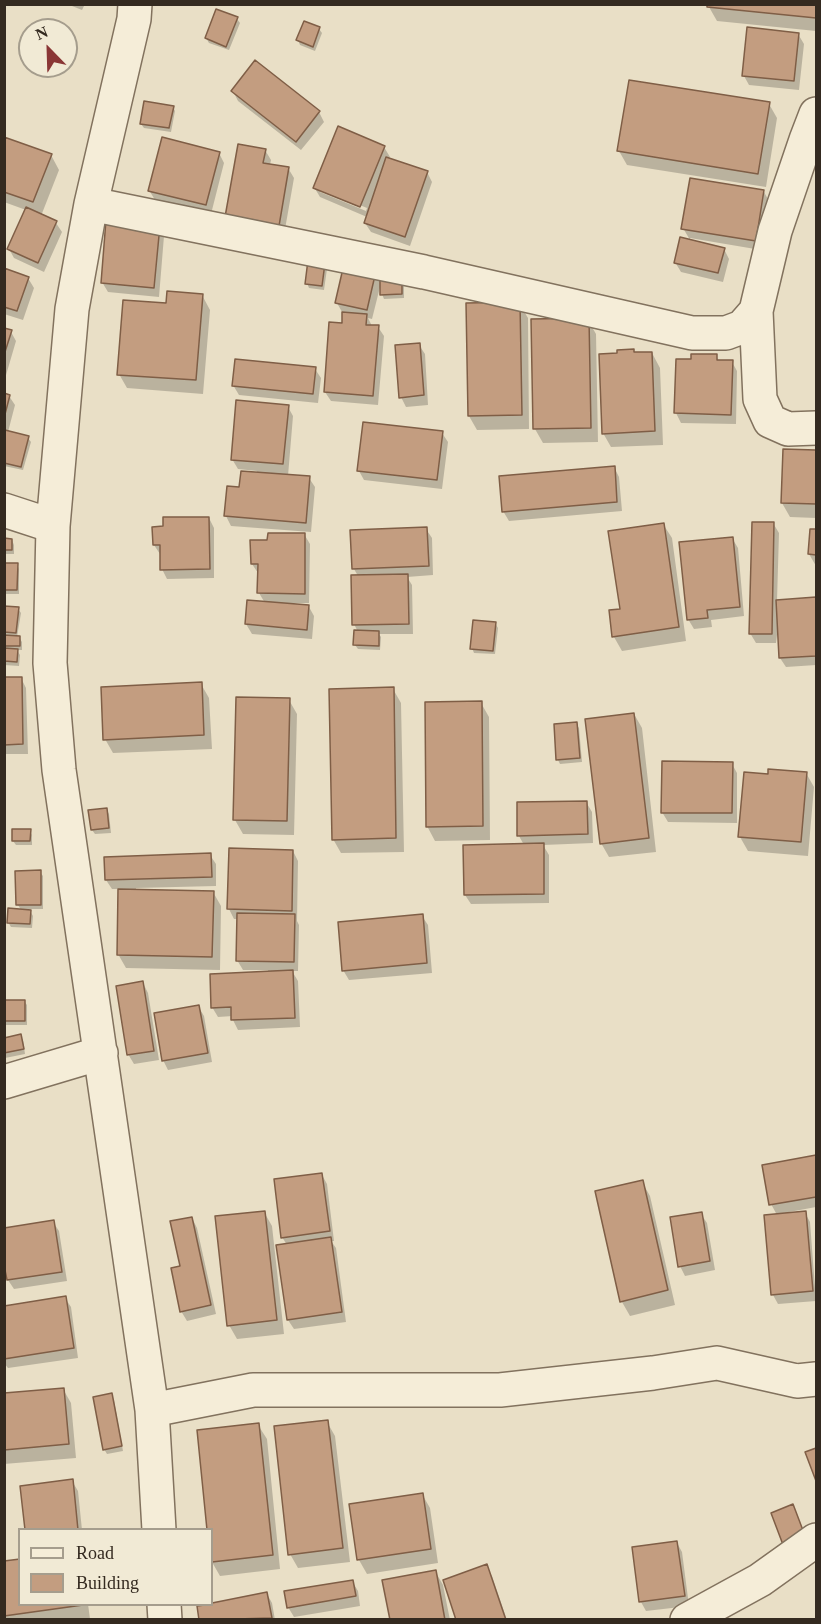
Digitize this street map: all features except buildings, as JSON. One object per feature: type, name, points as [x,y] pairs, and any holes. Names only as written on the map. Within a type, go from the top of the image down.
[{"type":"street","points":[[138,9],[91,204],[72,309],[53,526],[50,663],[59,770],[152,1410],[159,1528]]},
{"type":"street","points":[[816,114],[775,231],[756,311],[760,399],[770,422],[788,429],[816,428]]},
{"type":"street","points":[[91,204],[424,272],[692,333],[726,333],[742,327],[756,311]]},
{"type":"street","points":[[4,510],[53,526]]},
{"type":"street","points":[[4,1082],[101,1053]]},
{"type":"street","points":[[152,1410],[253,1390],[500,1390],[653,1373],[717,1363],[797,1381],[816,1379]]},
{"type":"street","points":[[687,1620],[760,1580],[816,1540]]}]
